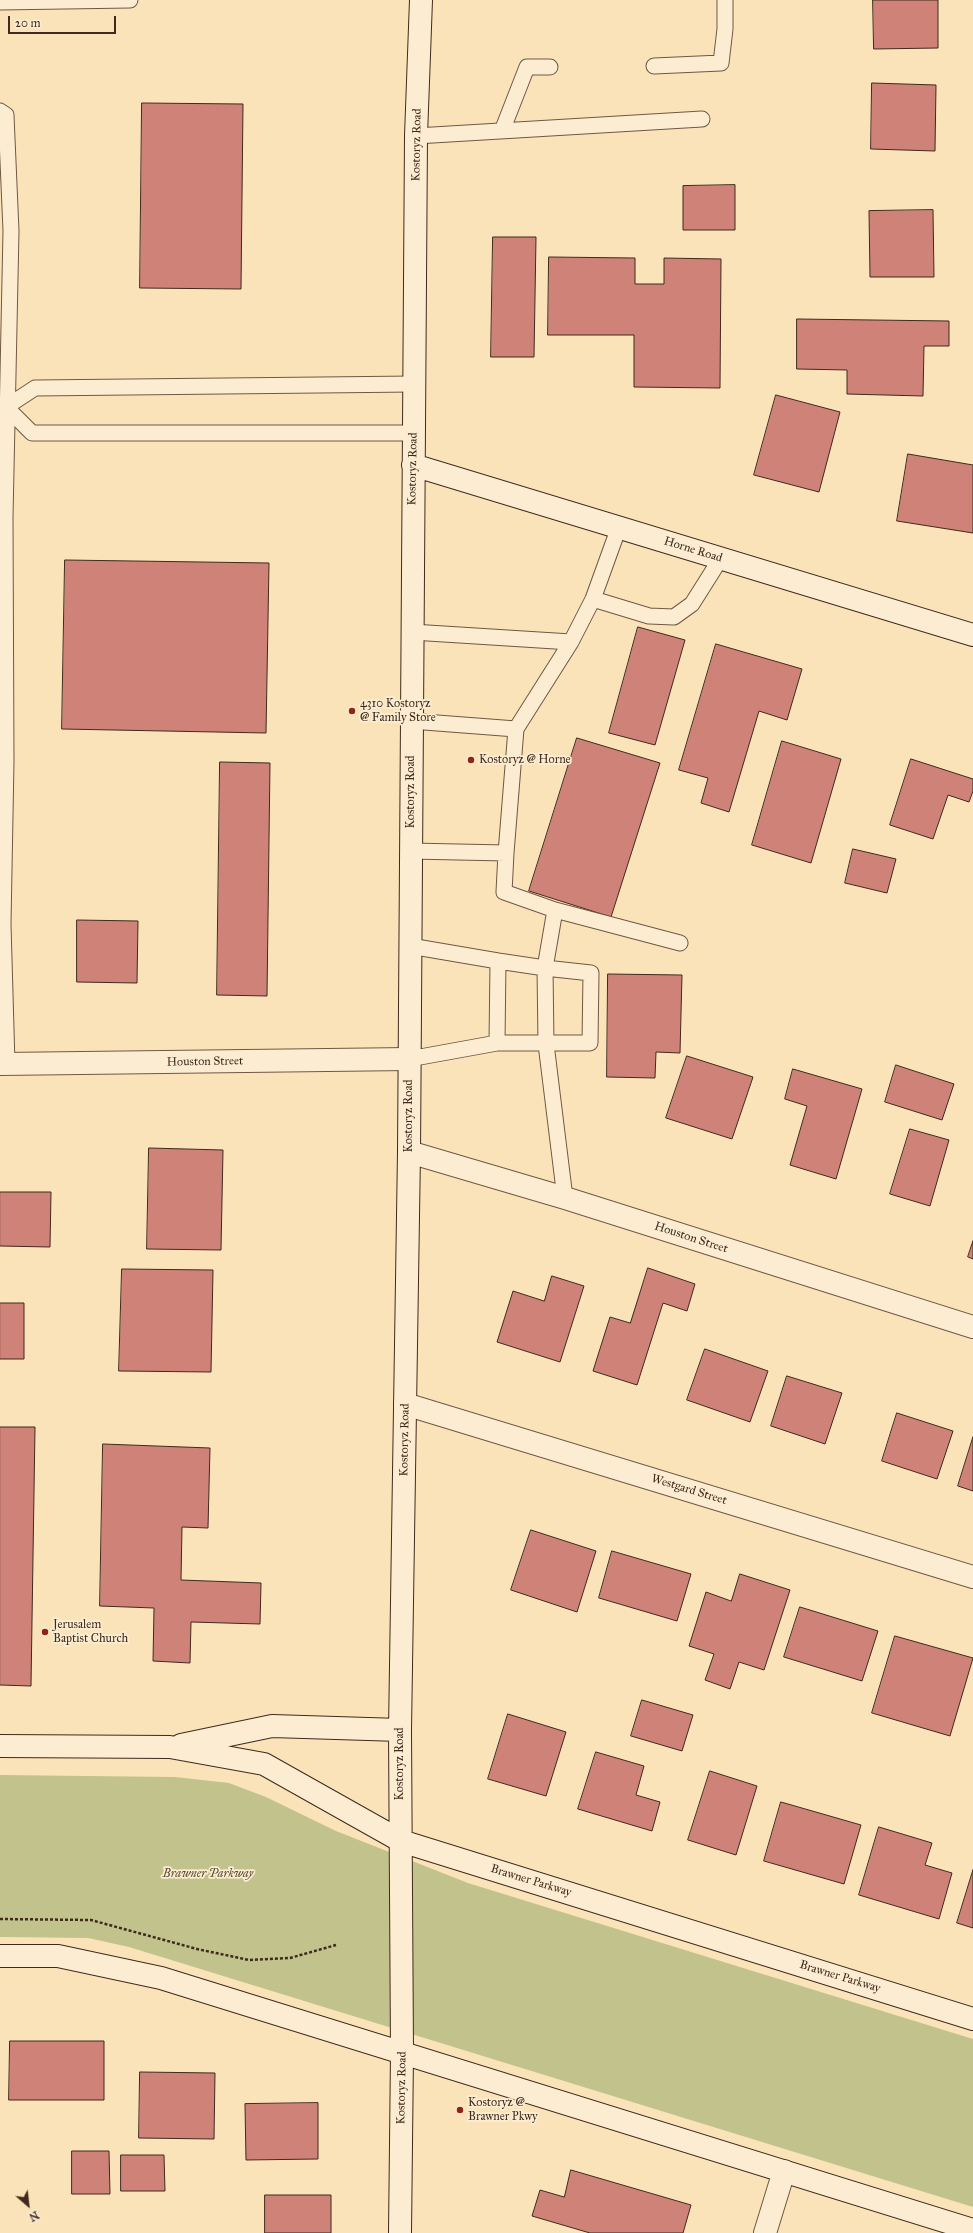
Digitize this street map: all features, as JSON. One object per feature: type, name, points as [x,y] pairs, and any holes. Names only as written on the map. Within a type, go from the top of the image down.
[{"type":"street","name":"Kostoryz Road","points":[[400,2233],[402,2053],[400,1730],[409,1059],[416,136],[421,0]]},
{"type":"street","name":"Horne Road","points":[[413,465],[973,635]]},
{"type":"street","name":"Houston Street","points":[[4,1064],[409,1059]]},
{"type":"street","name":"Houston Street","points":[[408,1152],[565,1198],[973,1327]]},
{"type":"street","name":"Westgard Street","points":[[405,1404],[973,1577]]},
{"type":"street","points":[[170,1747],[272,1726],[400,1730]]},
{"type":"street","name":"Brawner Parkway","points":[[0,1746],[170,1747],[264,1764],[401,1841],[973,2018]]},
{"type":"street","points":[[0,1956],[58,1956],[161,1978],[973,2230]]},
{"type":"street","points":[[765,2233],[784,2171]]},
{"type":"lane","points":[[0,2],[130,0]]},
{"type":"lane","points":[[654,66],[721,64],[725,30],[725,0]]},
{"type":"lane","points":[[502,131],[527,67],[550,67]]},
{"type":"lane","points":[[0,111],[6,115],[10,231],[6,407],[6,761],[3,924],[4,1064]]},
{"type":"lane","points":[[416,136],[702,119]]},
{"type":"lane","points":[[6,407],[35,388],[414,384]]},
{"type":"lane","points":[[6,407],[32,433],[413,433]]},
{"type":"lane","points":[[620,527],[593,599],[571,642],[516,729],[504,892],[555,910],[680,943]]},
{"type":"lane","points":[[593,599],[649,616],[674,617],[692,604],[721,558]]},
{"type":"lane","points":[[412,632],[571,642]]},
{"type":"lane","points":[[411,721],[516,729]]},
{"type":"lane","points":[[410,851],[506,853]]},
{"type":"lane","points":[[555,910],[544,968],[546,1044],[565,1198]]},
{"type":"lane","points":[[409,1059],[497,1044],[590,1043],[591,973],[544,968],[410,946]]},
{"type":"lane","points":[[497,1044],[498,961]]},
{"type":"path","points":[[0,1919],[90,1920],[197,1949],[249,1960],[290,1958],[336,1945]]},
{"type":"green space","name":"Brawner Parkway","points":[[0,1775],[175,1777],[229,1783],[266,1797],[336,1831],[468,1883],[973,2039],[973,2207],[129,1947],[88,1938],[0,1937]]},
{"type":"building","points":[[873,0],[938,0],[938,48],[874,49]]},
{"type":"building","points":[[872,83],[936,85],[935,151],[871,149]]},
{"type":"building","points":[[142,103],[243,104],[241,289],[140,288]]},
{"type":"building","points":[[735,185],[735,230],[683,230],[683,186]]},
{"type":"building","points":[[933,210],[934,277],[870,277],[869,211]]},
{"type":"building","points":[[493,237],[536,237],[534,357],[491,357]]},
{"type":"building","points":[[549,257],[635,258],[635,284],[664,284],[664,258],[721,259],[720,388],[634,387],[634,335],[548,335]]},
{"type":"building","points":[[797,319],[949,321],[949,346],[924,346],[923,396],[847,394],[847,370],[797,369]]},
{"type":"building","points":[[776,395],[840,412],[819,492],[754,475]]},
{"type":"building","points":[[908,454],[973,465],[973,533],[897,521]]},
{"type":"building","points":[[65,560],[269,563],[266,733],[62,729]]},
{"type":"building","points":[[638,627],[685,640],[655,745],[609,733]]},
{"type":"building","points":[[716,644],[802,669],[787,720],[759,711],[729,812],[701,803],[708,778],[679,770]]},
{"type":"building","points":[[577,738],[660,763],[611,917],[529,891]]},
{"type":"building","points":[[782,741],[841,759],[811,863],[752,845]]},
{"type":"building","points":[[911,759],[973,779],[973,791],[969,802],[948,795],[933,839],[890,825]]},
{"type":"building","points":[[220,762],[270,763],[267,996],[217,995]]},
{"type":"building","points":[[853,849],[896,859],[887,893],[845,883]]},
{"type":"building","points":[[77,920],[138,921],[137,983],[77,982]]},
{"type":"building","points":[[608,974],[682,975],[680,1053],[656,1052],[655,1078],[607,1077]]},
{"type":"building","points":[[687,1056],[753,1077],[732,1139],[666,1118]]},
{"type":"building","points":[[896,1065],[954,1084],[942,1120],[885,1102]]},
{"type":"building","points":[[793,1069],[862,1089],[836,1179],[790,1165],[807,1106],[785,1099]]},
{"type":"building","points":[[910,1129],[949,1140],[930,1206],[890,1194]]},
{"type":"building","points":[[149,1148],[223,1150],[221,1250],[147,1249]]},
{"type":"building","points":[[0,1192],[51,1192],[50,1247],[0,1246]]},
{"type":"building","points":[[973,1241],[973,1259],[968,1257]]},
{"type":"building","points":[[648,1268],[695,1284],[687,1311],[663,1303],[637,1385],[593,1371],[610,1317],[630,1323]]},
{"type":"building","points":[[122,1269],[213,1270],[211,1372],[119,1371]]},
{"type":"building","points":[[552,1276],[584,1286],[560,1362],[497,1342],[513,1291],[544,1301]]},
{"type":"building","points":[[0,1303],[24,1303],[24,1359],[0,1359]]},
{"type":"building","points":[[705,1349],[768,1371],[750,1422],[687,1400]]},
{"type":"building","points":[[787,1376],[842,1393],[825,1444],[771,1426]]},
{"type":"building","points":[[897,1413],[953,1431],[937,1479],[882,1461]]},
{"type":"building","points":[[0,1427],[35,1427],[31,1686],[0,1685]]},
{"type":"building","points":[[973,1437],[973,1491],[958,1486]]},
{"type":"building","points":[[103,1444],[210,1448],[208,1528],[182,1527],[181,1580],[261,1583],[260,1624],[191,1622],[190,1663],[153,1661],[154,1608],[100,1606]]},
{"type":"building","points":[[531,1530],[596,1551],[577,1612],[511,1590]]},
{"type":"building","points":[[612,1551],[691,1574],[677,1621],[599,1598]]},
{"type":"building","points":[[740,1574],[790,1590],[764,1670],[739,1662],[730,1689],[705,1680],[714,1654],[689,1646],[706,1592],[731,1601]]},
{"type":"building","points":[[800,1607],[878,1631],[862,1681],[784,1657]]},
{"type":"building","points":[[895,1636],[973,1658],[950,1736],[872,1713]]},
{"type":"building","points":[[642,1700],[693,1715],[682,1751],[631,1736]]},
{"type":"building","points":[[508,1714],[566,1732],[546,1796],[488,1779]]},
{"type":"building","points":[[596,1752],[644,1766],[636,1795],[660,1802],[652,1831],[578,1809]]},
{"type":"building","points":[[710,1771],[757,1786],[736,1855],[688,1840]]},
{"type":"building","points":[[781,1802],[861,1825],[844,1884],[764,1861]]},
{"type":"building","points":[[879,1827],[932,1843],[925,1865],[952,1873],[939,1919],[859,1895]]},
{"type":"building","points":[[973,1870],[973,1928],[957,1923]]},
{"type":"building","points":[[10,2041],[104,2041],[104,2100],[9,2100]]},
{"type":"building","points":[[140,2072],[215,2073],[214,2139],[139,2138]]},
{"type":"building","points":[[318,2103],[318,2159],[246,2160],[245,2104]]},
{"type":"building","points":[[72,2151],[109,2151],[110,2194],[72,2194]]},
{"type":"building","points":[[121,2155],[164,2155],[165,2191],[121,2191]]},
{"type":"building","points":[[571,2170],[691,2205],[683,2233],[590,2233],[532,2216],[540,2190],[564,2197]]},
{"type":"building","points":[[265,2195],[331,2195],[331,2233],[265,2233]]},
{"type":"place","name":"4310 Kostoryz @ Family Store","points":[[352,711]]},
{"type":"place","name":"Kostoryz @ Horne","points":[[471,760]]},
{"type":"place","name":"Jerusalem Baptist Church","points":[[45,1632]]},
{"type":"place","name":"Kostoryz @ Brawner Pkwy","points":[[460,2110]]}]
